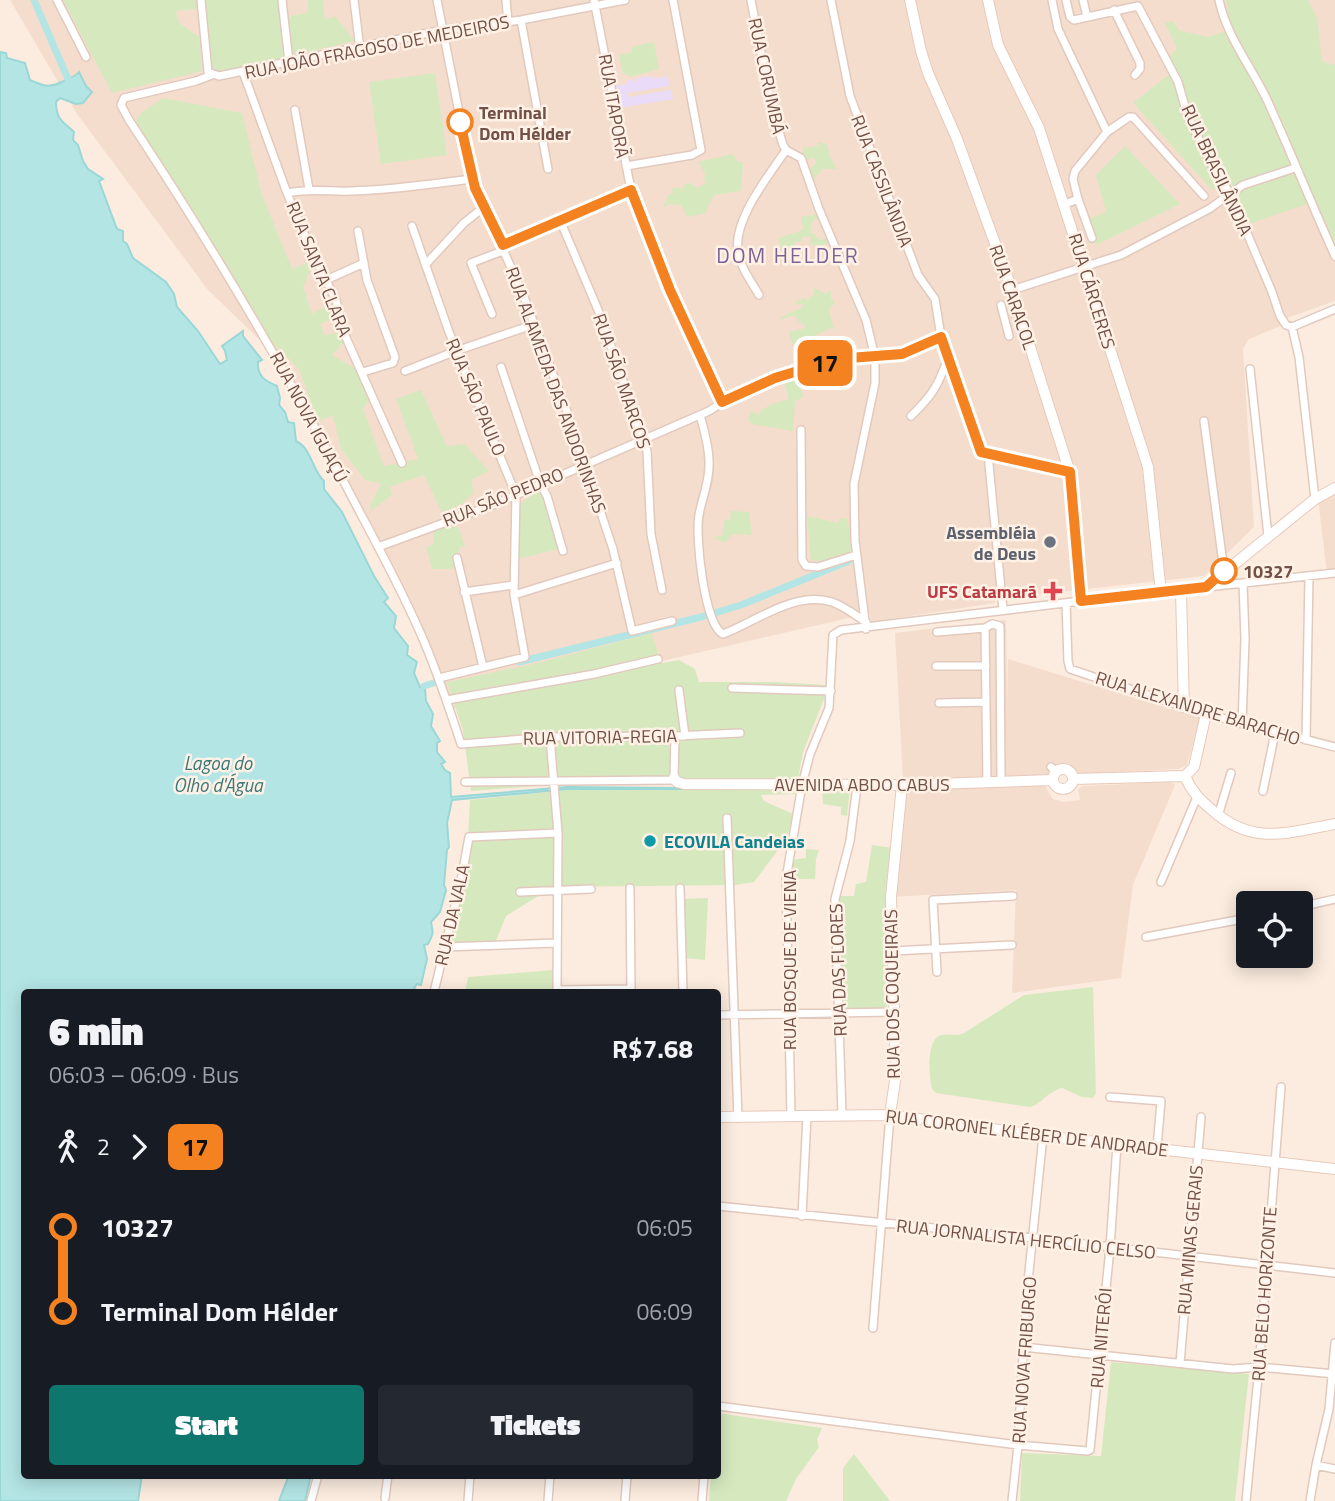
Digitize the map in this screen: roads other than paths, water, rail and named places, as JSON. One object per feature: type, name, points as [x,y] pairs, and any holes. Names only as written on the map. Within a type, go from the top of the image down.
[{"type":"street","points":[[57,0],[86,57]]},
{"type":"street","points":[[201,0],[208,72],[212,75]]},
{"type":"street","points":[[282,0],[289,62]]},
{"type":"street","points":[[354,0],[360,49]]},
{"type":"street","name":"RUA ALAMEDA DAS ANDORINHAS","points":[[437,0],[472,180],[535,324],[617,564],[632,631],[672,621]]},
{"type":"street","points":[[506,0],[508,22]]},
{"type":"street","name":"RUA JOÃO FRAGOSO DE MEDEIROS","points":[[122,107],[121,101],[124,98],[212,75],[243,72],[443,30],[521,20],[625,0]]},
{"type":"street","points":[[626,166],[692,155],[701,150],[673,0]]},
{"type":"street","name":"RUA CORUMBÁ","points":[[751,0],[771,105],[786,150],[798,155],[804,164],[819,209],[866,320],[875,357],[875,383],[854,484],[856,555],[866,625]]},
{"type":"street","name":"RUA CASSILÂNDIA","points":[[831,0],[850,96],[918,275],[935,299],[941,337],[979,450],[988,454],[1003,610]]},
{"type":"street","name":"RUA CARACOL","points":[[910,0],[928,73],[957,139],[1012,290],[1070,472],[1081,601]]},
{"type":"street","name":"RUA CÁRCERES","points":[[988,0],[994,35],[1039,128],[1149,467],[1161,593]]},
{"type":"street","points":[[1052,0],[1058,29],[1107,132]]},
{"type":"street","points":[[1066,0],[1070,17],[1074,20],[1114,10],[1140,63],[1140,69],[1135,75]]},
{"type":"street","points":[[1083,0],[1087,17]]},
{"type":"street","points":[[1219,0],[1223,21],[1266,99],[1335,256]]},
{"type":"street","name":"RUA ITAPORÃ","points":[[595,4],[631,190],[670,290],[722,402]]},
{"type":"street","name":"RUA BRASILÂNDIA","points":[[1114,10],[1138,6],[1178,82],[1188,117],[1216,174],[1230,193],[1282,321],[1292,327],[1299,357],[1315,499]]},
{"type":"street","points":[[521,20],[548,169]]},
{"type":"street","name":"RUA SANTA CLARA","points":[[243,72],[287,193],[336,300],[343,331],[402,463]]},
{"type":"street","name":"RUA NOVA IGUAÇÚ","points":[[122,107],[263,333],[378,547],[406,601],[439,678],[460,744]]},
{"type":"street","points":[[295,110],[309,189]]},
{"type":"street","points":[[1092,238],[1078,199],[1073,179],[1074,171],[1107,132],[1125,119],[1133,117],[1204,196]]},
{"type":"street","points":[[759,295],[742,265],[737,237],[762,186],[786,150]]},
{"type":"street","points":[[1012,290],[1121,255],[1209,209],[1242,185],[1295,168]]},
{"type":"street","points":[[287,193],[309,189],[349,192],[472,180]]},
{"type":"street","points":[[492,314],[471,263],[631,190]]},
{"type":"street","points":[[1065,204],[1078,199]]},
{"type":"street","points":[[426,264],[464,223],[484,207]]},
{"type":"street","name":"RUA SÃO MARCOS","points":[[561,220],[601,317],[649,460],[651,534],[662,590]]},
{"type":"street","name":"RUA SÃO PAULO","points":[[412,226],[456,351],[516,495],[514,595],[525,657],[483,667]]},
{"type":"street","points":[[358,231],[372,296],[394,355],[393,363],[363,372]]},
{"type":"street","points":[[326,279],[364,263]]},
{"type":"street","points":[[1001,305],[1009,336]]},
{"type":"street","points":[[1292,327],[1335,309]]},
{"type":"street","points":[[405,371],[535,324]]},
{"type":"street","name":"RUA SÃO PEDRO","points":[[378,547],[516,495],[700,415],[775,378],[849,358],[902,354],[941,337]]},
{"type":"street","points":[[911,416],[930,398],[949,356]]},
{"type":"street","points":[[501,367],[540,483],[547,496],[563,551]]},
{"type":"street","points":[[1250,369],[1268,536]]},
{"type":"street","points":[[700,415],[710,463],[709,483],[699,515],[698,533],[710,614],[717,630],[723,634],[783,607],[816,600],[836,604],[866,625],[1335,573]]},
{"type":"street","points":[[1204,421],[1224,571]]},
{"type":"street","points":[[801,430],[802,560],[806,566],[818,567],[856,555]]},
{"type":"street","points":[[988,454],[1070,472]]},
{"type":"street","points":[[1206,587],[1315,499],[1335,488]]},
{"type":"street","points":[[439,678],[483,667],[457,558]]},
{"type":"street","points":[[514,595],[617,564]]},
{"type":"street","points":[[1307,740],[1309,576]]},
{"type":"street","points":[[1242,724],[1245,639],[1243,583]]},
{"type":"street","points":[[464,592],[514,585]]},
{"type":"street","points":[[1181,591],[1184,707]]},
{"type":"street","name":"RUA ALEXANDRE BARACHO","points":[[1066,603],[1070,669],[1206,714],[1335,747]]},
{"type":"street","points":[[937,632],[985,628],[997,624],[1000,628],[1001,782]]},
{"type":"street","name":"RUA BOSQUE DE VIENA","points":[[791,1116],[786,879],[802,785],[813,743],[829,708],[833,635],[841,630],[866,625]]},
{"type":"street","points":[[985,628],[987,783]]},
{"type":"street","points":[[447,700],[594,674],[658,659]]},
{"type":"street","points":[[936,666],[986,666]]},
{"type":"street","points":[[732,688],[831,691]]},
{"type":"street","points":[[679,690],[685,736]]},
{"type":"street","points":[[939,703],[986,702]]},
{"type":"street","points":[[1073,779],[1185,776],[1194,767],[1206,714]]},
{"type":"street","name":"RUA VITORIA-REGIA","points":[[460,744],[550,737],[740,733]]},
{"type":"street","points":[[1263,791],[1275,733]]},
{"type":"street","points":[[465,782],[556,785],[675,779],[675,736]]},
{"type":"street","points":[[550,737],[558,833],[557,989]]},
{"type":"street","points":[[1062,768],[1069,770],[1073,779],[1071,785],[1065,789],[1058,788],[1053,773],[1062,768]]},
{"type":"street","name":"AVENIDA ABDO CABUS","points":[[675,779],[684,784],[857,786],[987,783],[1053,773]]},
{"type":"street","points":[[1218,816],[1231,773]]},
{"type":"street","points":[[1185,776],[1190,789],[1197,797],[1237,829],[1259,835],[1335,824]]},
{"type":"street","name":"RUA DOS COQUEIRAIS","points":[[873,1328],[895,1074],[892,882],[902,785]]},
{"type":"street","name":"RUA DAS FLORES","points":[[842,1115],[835,900],[850,841],[857,786]]},
{"type":"street","points":[[1161,882],[1197,797]]},
{"type":"street","points":[[727,818],[738,1118]]},
{"type":"street","name":"RUA DA VALA","points":[[435,989],[469,837],[558,833]]},
{"type":"street","points":[[630,888],[631,989]]},
{"type":"street","points":[[680,888],[683,989]]},
{"type":"street","points":[[520,892],[591,889]]},
{"type":"street","points":[[937,972],[933,900],[1013,895]]},
{"type":"street","points":[[1313,903],[1335,899]]},
{"type":"street","points":[[1146,937],[1236,920]]},
{"type":"street","points":[[444,947],[557,943]]},
{"type":"street","points":[[891,951],[1012,945]]},
{"type":"street","points":[[721,1016],[894,1012]]},
{"type":"street","name":"RUA BELO HORIZONTE","points":[[1246,1501],[1281,1087]]},
{"type":"street","points":[[1110,1097],[1161,1101],[1157,1148]]},
{"type":"street","name":"RUA CORONEL KLÉBER DE ANDRADE","points":[[721,1117],[890,1115],[1043,1136],[1335,1168]]},
{"type":"street","points":[[802,1216],[807,1116]]},
{"type":"street","name":"RUA MINAS GERAIS","points":[[1180,1363],[1201,1117]]},
{"type":"street","name":"RUA NOVA FRIBURGO","points":[[1012,1501],[1043,1136]]},
{"type":"street","name":"RUA NITERÓI","points":[[1018,1445],[1087,1451],[1091,1448],[1117,1144]]},
{"type":"street","name":"RUA JORNALISTA HERCÍLIO CELSO","points":[[721,1206],[1033,1238],[1335,1273]]},
{"type":"street","points":[[1310,1501],[1329,1409],[1335,1343]]},
{"type":"street","points":[[1023,1347],[1233,1369],[1259,1367],[1334,1374]]},
{"type":"street","points":[[721,1406],[1018,1445]]},
{"type":"street","points":[[1316,1465],[1335,1469]]},
{"type":"street","points":[[311,1501],[317,1479]]},
{"type":"street","points":[[385,1498],[387,1479]]},
{"type":"street","points":[[468,1501],[470,1479]]},
{"type":"street","points":[[548,1501],[550,1479]]},
{"type":"street","points":[[625,1501],[627,1479]]},
{"type":"street","points":[[702,1501],[704,1479]]},
{"type":"water","name":"Lagoa do Olho d'Água","points":[[0,52],[6,53],[7,58],[25,63],[30,80],[44,85],[51,86],[79,72],[92,92],[83,103],[76,104],[60,98],[56,102],[57,112],[60,119],[74,132],[73,140],[78,145],[88,169],[103,179],[99,181],[117,229],[123,231],[123,241],[133,258],[166,282],[174,294],[177,307],[198,331],[220,364],[227,360],[222,346],[243,331],[243,336],[262,360],[258,362],[260,374],[277,386],[279,405],[288,422],[294,423],[296,441],[309,454],[324,481],[324,489],[342,512],[388,598],[384,602],[396,616],[394,628],[408,646],[407,655],[417,662],[414,673],[420,687],[425,689],[426,701],[433,714],[431,726],[440,741],[437,743],[437,752],[445,762],[441,764],[450,773],[451,797],[567,787],[794,789],[568,789],[452,800],[447,823],[449,847],[444,885],[446,890],[440,912],[431,922],[433,931],[428,944],[424,945],[427,959],[421,985],[417,984],[415,989],[21,989],[21,1479],[141,1479],[138,1501],[0,1501]]},
{"type":"water","points":[[287,1479],[310,1479],[305,1501],[279,1501]]},
{"type":"waterway","points":[[34,0],[71,86]]},
{"type":"waterway","points":[[519,662],[741,605],[849,561]]},
{"type":"waterway","points":[[424,686],[443,680]]},
{"type":"place","name":"Terminal Dom Hélder","points":[[460,122]]},
{"type":"place","name":"Assembléia de Deus","points":[[1050,542]]},
{"type":"place","name":"10327","points":[[1224,571]]},
{"type":"place","name":"UFS Catamarã","points":[[1053,591]]},
{"type":"place","name":"ECOVILA Candeias","points":[[650,841]]},
{"type":"district","name":"DOM HELDER","points":[[788,255]]}]
